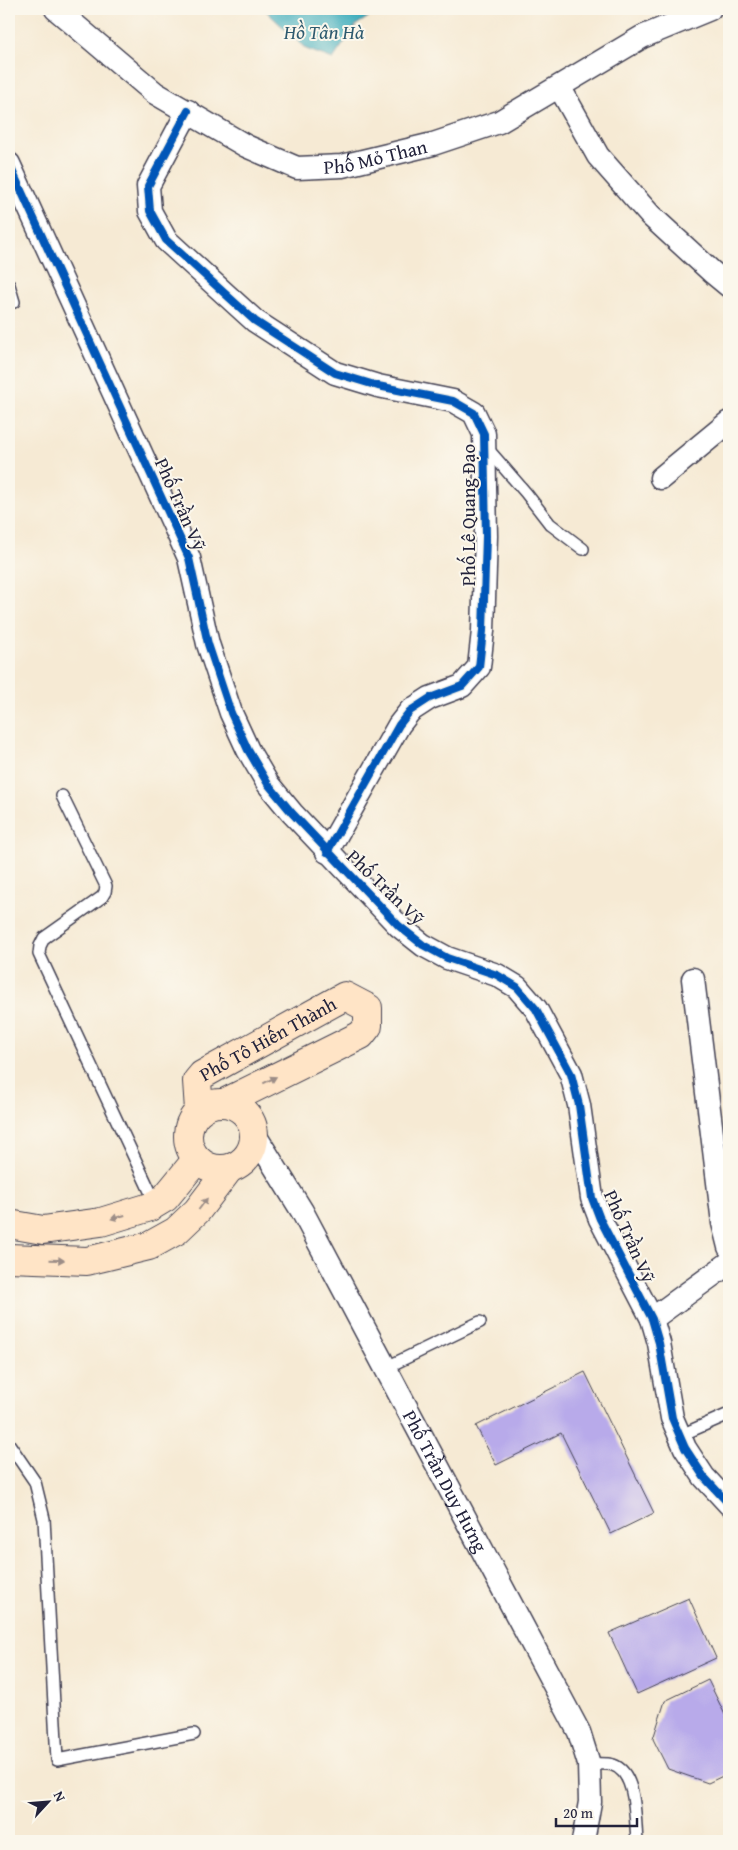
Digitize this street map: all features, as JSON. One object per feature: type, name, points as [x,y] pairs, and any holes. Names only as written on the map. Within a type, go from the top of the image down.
[{"type":"street","name":"Phố Mỏ Than","points":[[56,9],[155,93],[246,146],[297,168],[342,166],[433,144],[499,122],[560,88],[642,37],[710,9]]},
{"type":"street","points":[[560,88],[598,156],[650,215],[729,286]]},
{"type":"street","name":"Phố Lê Quang Đạo","points":[[188,111],[148,186],[150,211],[166,240],[255,321],[335,373],[378,386],[453,402],[474,413],[484,434],[486,536],[483,631],[479,667],[462,686],[430,698],[410,711],[399,725],[327,852]]},
{"type":"street","name":"Phố Trần Vỹ","points":[[11,174],[189,558],[208,644],[231,713],[268,784],[292,814],[327,852],[399,926],[423,944],[447,958],[497,975],[517,987],[536,1009],[571,1074],[579,1105],[592,1198],[600,1219],[652,1319],[659,1343],[672,1418],[679,1436],[704,1477],[729,1504]]},
{"type":"street","points":[[661,478],[729,422]]},
{"type":"street","points":[[693,979],[723,1223],[729,1247]]},
{"type":"street","name":"Phố Tô Hiến Thành","points":[[197,1159],[188,1139],[188,1128],[192,1118],[199,1110],[207,1105],[226,1102],[361,1034],[368,1026],[368,1008],[345,996],[202,1076],[196,1082],[199,1110]]},
{"type":"street","name":"Phố Tô Hiến Thành","points":[[226,1102],[243,1110],[253,1126],[255,1135]]},
{"type":"street","points":[[9,1224],[43,1230],[101,1222],[150,1207],[165,1198],[197,1159],[211,1168],[229,1168],[242,1162],[253,1146],[255,1135]]},
{"type":"street","name":"Phố Trần Duy Hưng","points":[[255,1135],[302,1211],[579,1732],[589,1764],[590,1802],[583,1841]]},
{"type":"street","points":[[9,1258],[87,1261],[149,1246],[176,1231],[197,1211],[229,1168]]},
{"type":"street","points":[[652,1319],[729,1263]]},
{"type":"lane","points":[[9,285],[14,302]]},
{"type":"lane","points":[[485,445],[550,524],[583,549]]},
{"type":"lane","points":[[62,796],[106,886],[102,897],[44,938],[39,954],[156,1204]]},
{"type":"lane","points":[[385,1368],[480,1322]]},
{"type":"lane","points":[[679,1436],[729,1414]]},
{"type":"lane","points":[[9,1444],[35,1482],[44,1519],[57,1760],[194,1734]]},
{"type":"lane","points":[[589,1764],[613,1765],[623,1771],[631,1784],[637,1841]]},
{"type":"water","name":"Hồ Tân Hà","points":[[264,9],[381,9],[356,25],[333,59],[306,49]]},
{"type":"building","points":[[585,1372],[654,1513],[611,1534],[561,1433],[496,1465],[476,1426]]},
{"type":"building","points":[[689,1598],[716,1658],[637,1694],[609,1633]]},
{"type":"building","points":[[708,1680],[729,1723],[729,1773],[708,1783],[668,1769],[653,1739],[665,1701]]},
{"type":"cycle path","points":[[188,111],[148,186],[150,211],[166,240],[255,321],[335,373],[378,386],[453,401],[474,413],[484,434],[486,536],[483,631],[479,667],[462,686],[430,698],[410,711],[399,725],[327,852]]},
{"type":"cycle path","points":[[9,164],[189,558],[208,644],[231,713],[248,750],[268,784],[292,813],[399,926],[423,945],[447,958],[497,975],[517,987],[536,1009],[571,1074],[579,1105],[592,1198],[600,1219],[652,1319],[659,1343],[672,1418],[685,1448],[704,1477],[729,1504]]}]
